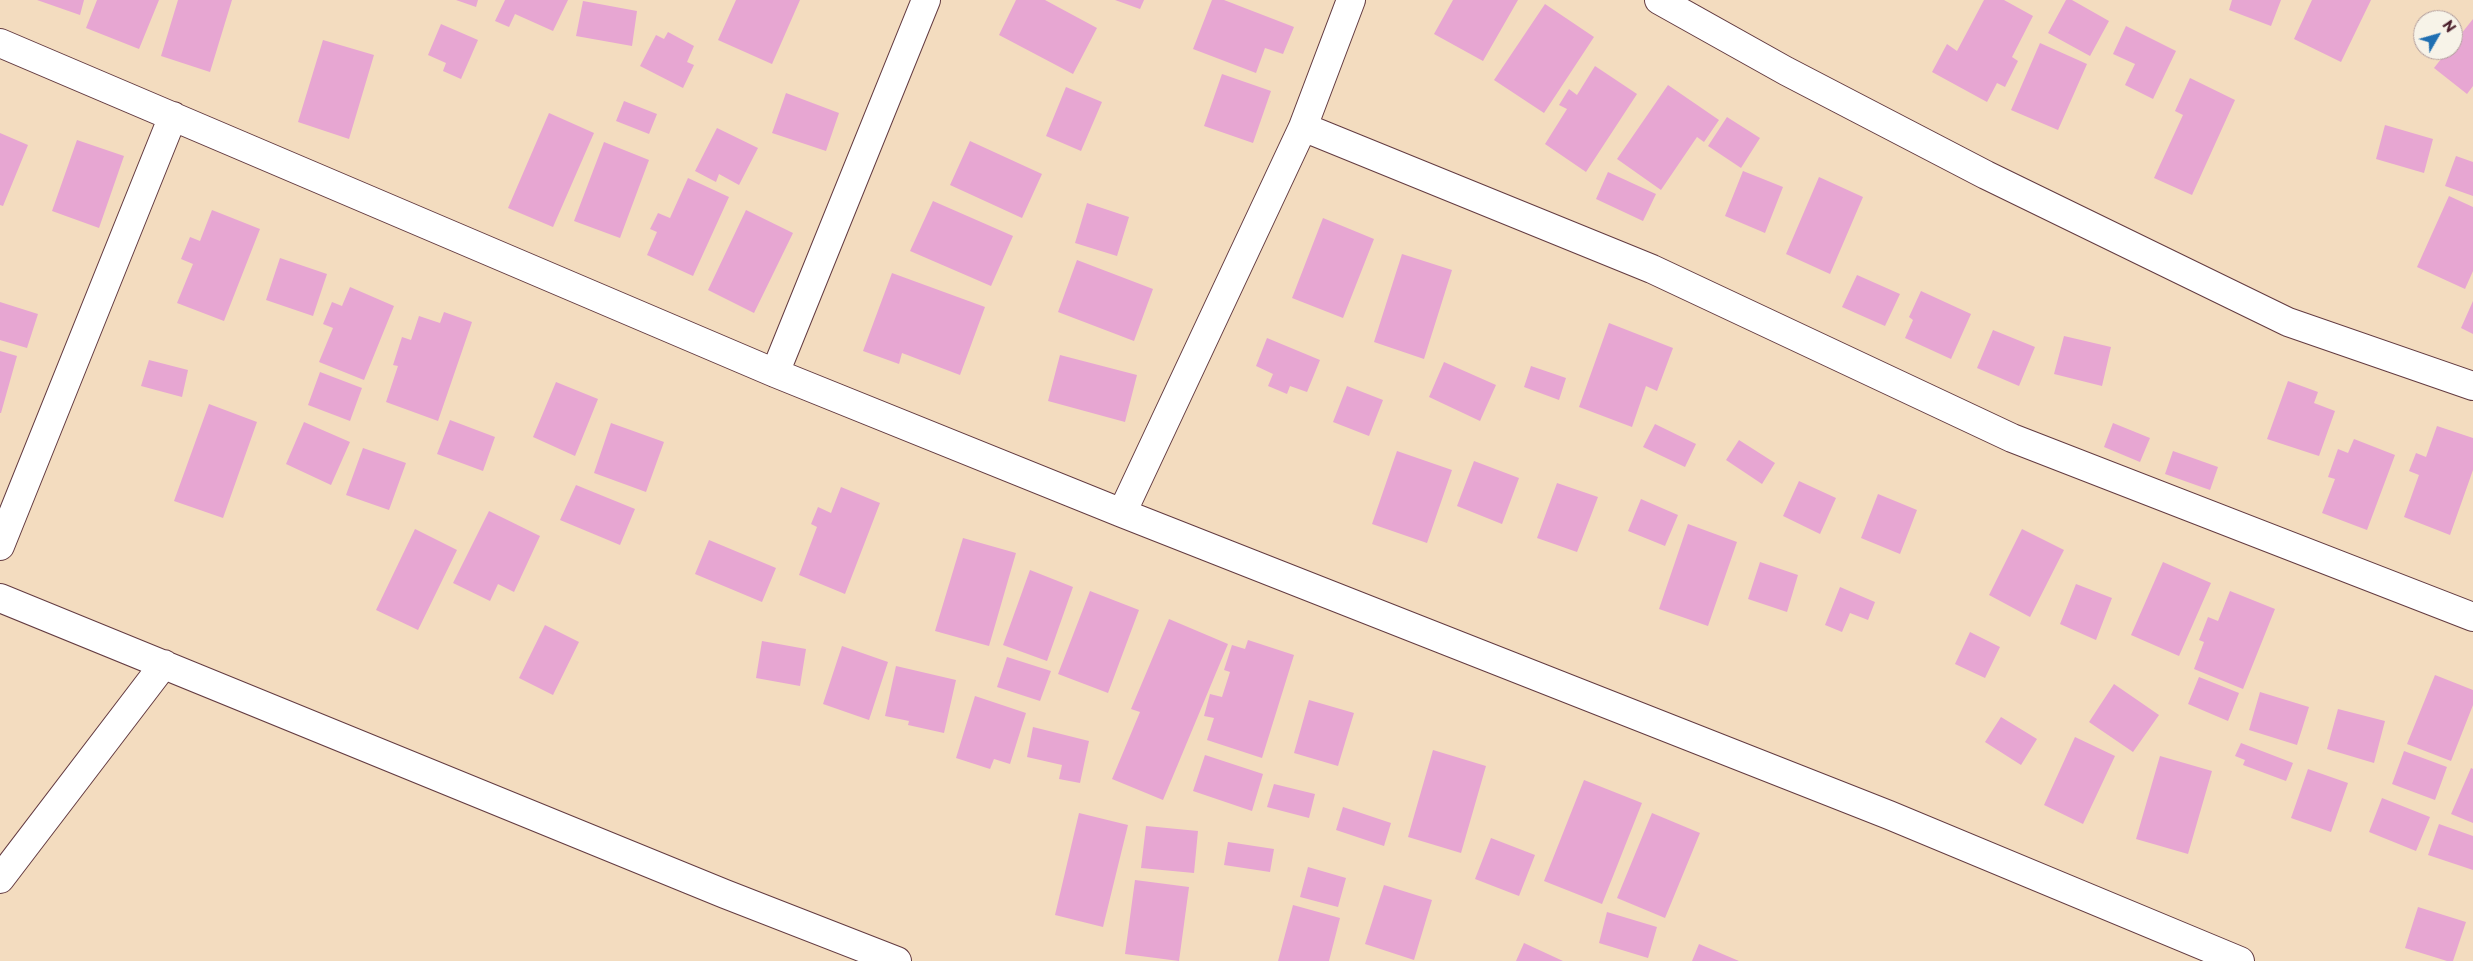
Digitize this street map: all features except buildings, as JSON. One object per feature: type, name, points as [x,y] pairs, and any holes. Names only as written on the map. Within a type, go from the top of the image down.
[{"type":"street","points":[[775,373],[926,0]]},
{"type":"street","points":[[1122,513],[1303,126],[1351,0]]},
{"type":"street","points":[[1659,0],[1786,71],[1986,175],[2288,322],[2473,386]]},
{"type":"street","points":[[0,43],[775,373],[1122,513],[1889,815],[2240,961]]},
{"type":"street","points":[[0,546],[173,116]]},
{"type":"street","points":[[1303,126],[1652,269],[2012,438],[2473,617]]},
{"type":"street","points":[[0,598],[725,894],[897,961]]},
{"type":"street","points":[[0,879],[164,664]]}]
